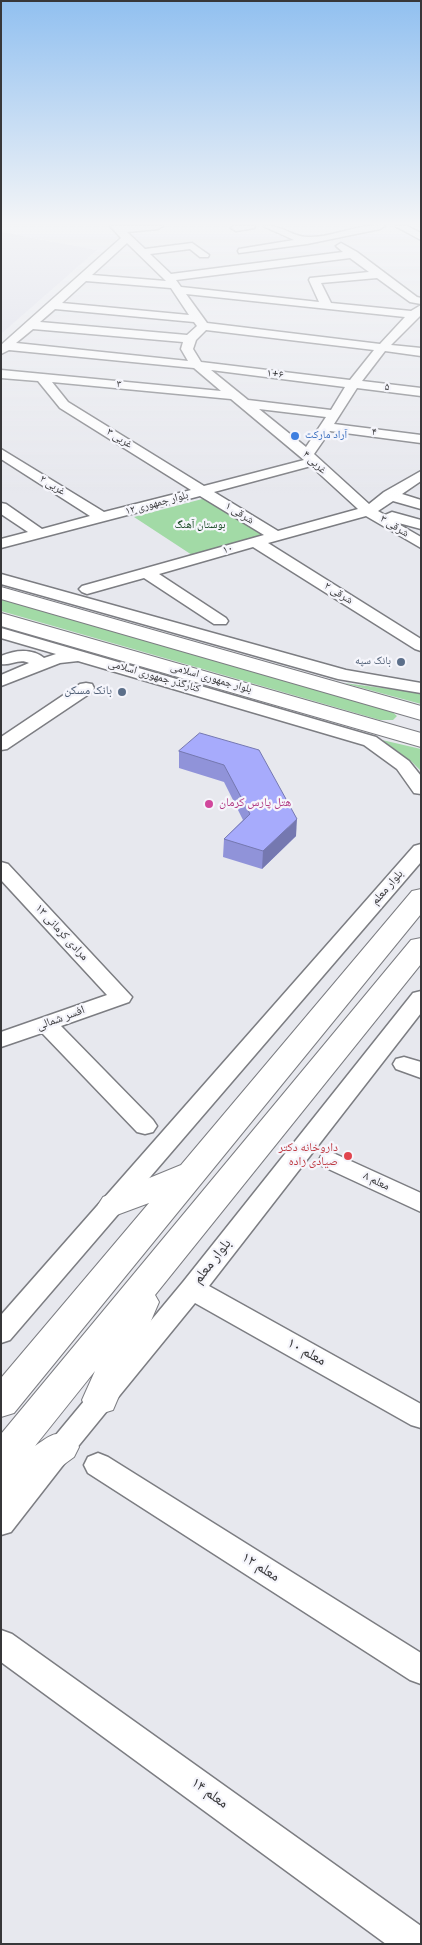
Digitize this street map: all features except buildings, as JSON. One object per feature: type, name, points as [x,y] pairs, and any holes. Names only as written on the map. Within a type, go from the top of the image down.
[{"type":"main road","name":"بلوار جمهوری اسلامی","points":[[1,593],[191,640],[421,713]]},
{"type":"main road","name":"بلوار جمهوری اسلامی","points":[[1,619],[313,716],[421,740]]},
{"type":"main road","points":[[1,1403],[421,897]]},
{"type":"main road","points":[[1,1461],[421,946]]},
{"type":"main road","points":[[114,1205],[192,1173]]},
{"type":"main road","points":[[100,1400],[154,1273]]},
{"type":"main road","points":[[1,1490],[61,1447]]},
{"type":"street","points":[[4,349],[39,317]]},
{"type":"street","points":[[157,317],[421,352]]},
{"type":"street","points":[[196,317],[200,322]]},
{"type":"street","points":[[310,458],[354,384],[381,347],[411,317]]},
{"type":"street","points":[[197,365],[187,349],[190,338],[200,322]]},
{"type":"street","points":[[30,325],[190,338]]},
{"type":"street","points":[[4,349],[197,365]]},
{"type":"street","name":"۱+۶","points":[[197,365],[354,384]]},
{"type":"street","name":"۴ غربی","points":[[197,365],[242,400],[310,458],[368,511]]},
{"type":"street","name":"۳","points":[[1,374],[242,400],[335,414]]},
{"type":"street","name":"۳ غربی","points":[[42,378],[64,405],[204,491]]},
{"type":"street","name":"۵","points":[[354,384],[421,392]]},
{"type":"street","name":"۴","points":[[327,428],[421,439]]},
{"type":"street","name":"۲ غربی","points":[[1,453],[103,518]]},
{"type":"street","name":"بلوار جمهوری ۱۲","points":[[1,544],[204,491],[310,458]]},
{"type":"street","points":[[421,463],[407,471],[421,475]]},
{"type":"street","points":[[368,511],[421,475]]},
{"type":"street","name":"شرقی ۱","points":[[204,491],[275,536]]},
{"type":"street","points":[[389,495],[421,505]]},
{"type":"street","points":[[1,507],[40,534]]},
{"type":"street","name":"۱۰","points":[[88,589],[368,511]]},
{"type":"street","name":"۳ شرقی","points":[[368,511],[421,544]]},
{"type":"street","points":[[392,516],[421,525]]},
{"type":"street","name":"۲ شرقی","points":[[255,542],[421,646]]},
{"type":"street","points":[[147,572],[220,620]]},
{"type":"street","points":[[1,575],[41,579],[88,589],[380,674],[421,680]]},
{"type":"street","points":[[1,579],[191,640],[344,675],[421,688]]},
{"type":"street","points":[[1,634],[7,641],[11,652],[4,662]]},
{"type":"street","name":"کنارگذر جمهوری اسلامی","points":[[1,634],[313,716]]},
{"type":"street","points":[[4,662],[19,656],[27,656],[37,661],[37,665],[33,668]]},
{"type":"street","points":[[1,681],[57,659],[82,656]]},
{"type":"street","points":[[1,745],[86,688]]},
{"type":"street","points":[[313,716],[370,741],[403,765],[421,789]]},
{"type":"street","name":"بلوار معلم","points":[[1,1333],[421,850]]},
{"type":"street","name":"مرادی کرمانی ۱۳","points":[[1,868],[121,997]]},
{"type":"street","name":"افسر شمالی","points":[[1,1040],[121,997]]},
{"type":"street","name":"بلوار معلم","points":[[1,1523],[61,1447],[192,1289],[421,998]]},
{"type":"street","points":[[46,1024],[145,1126]]},
{"type":"street","name":"معلم ۸","points":[[332,1160],[421,1204]]},
{"type":"street","name":"معلم ۱۰","points":[[192,1289],[421,1417]]},
{"type":"street","name":"معلم ۱۲","points":[[98,1465],[421,1670]]},
{"type":"street","name":"معلم ۱۴","points":[[1,1644],[416,1944]]},
{"type":"shaded area","points":[[1,317],[21,317],[1,334]]},
{"type":"green space","name":"بوستان آهنگ","points":[[206,498],[266,535],[192,555],[134,517]]},
{"type":"green space","points":[[1,599],[390,710],[397,716],[393,720],[380,720],[1,611]]},
{"type":"green space","points":[[344,683],[421,693],[421,704]]},
{"type":"green space","points":[[382,740],[421,749],[421,771],[412,762]]},
{"type":"place","name":"آراد مارکت","points":[[295,436]]},
{"type":"place","name":"بانک سپه","points":[[401,662]]},
{"type":"place","name":"بانک مسکن","points":[[122,692]]},
{"type":"place","name":"هتل پارس کرمان","points":[[209,804]]},
{"type":"place","name":"داروخانه دکتر صیادی زاده","points":[[348,1156]]}]
